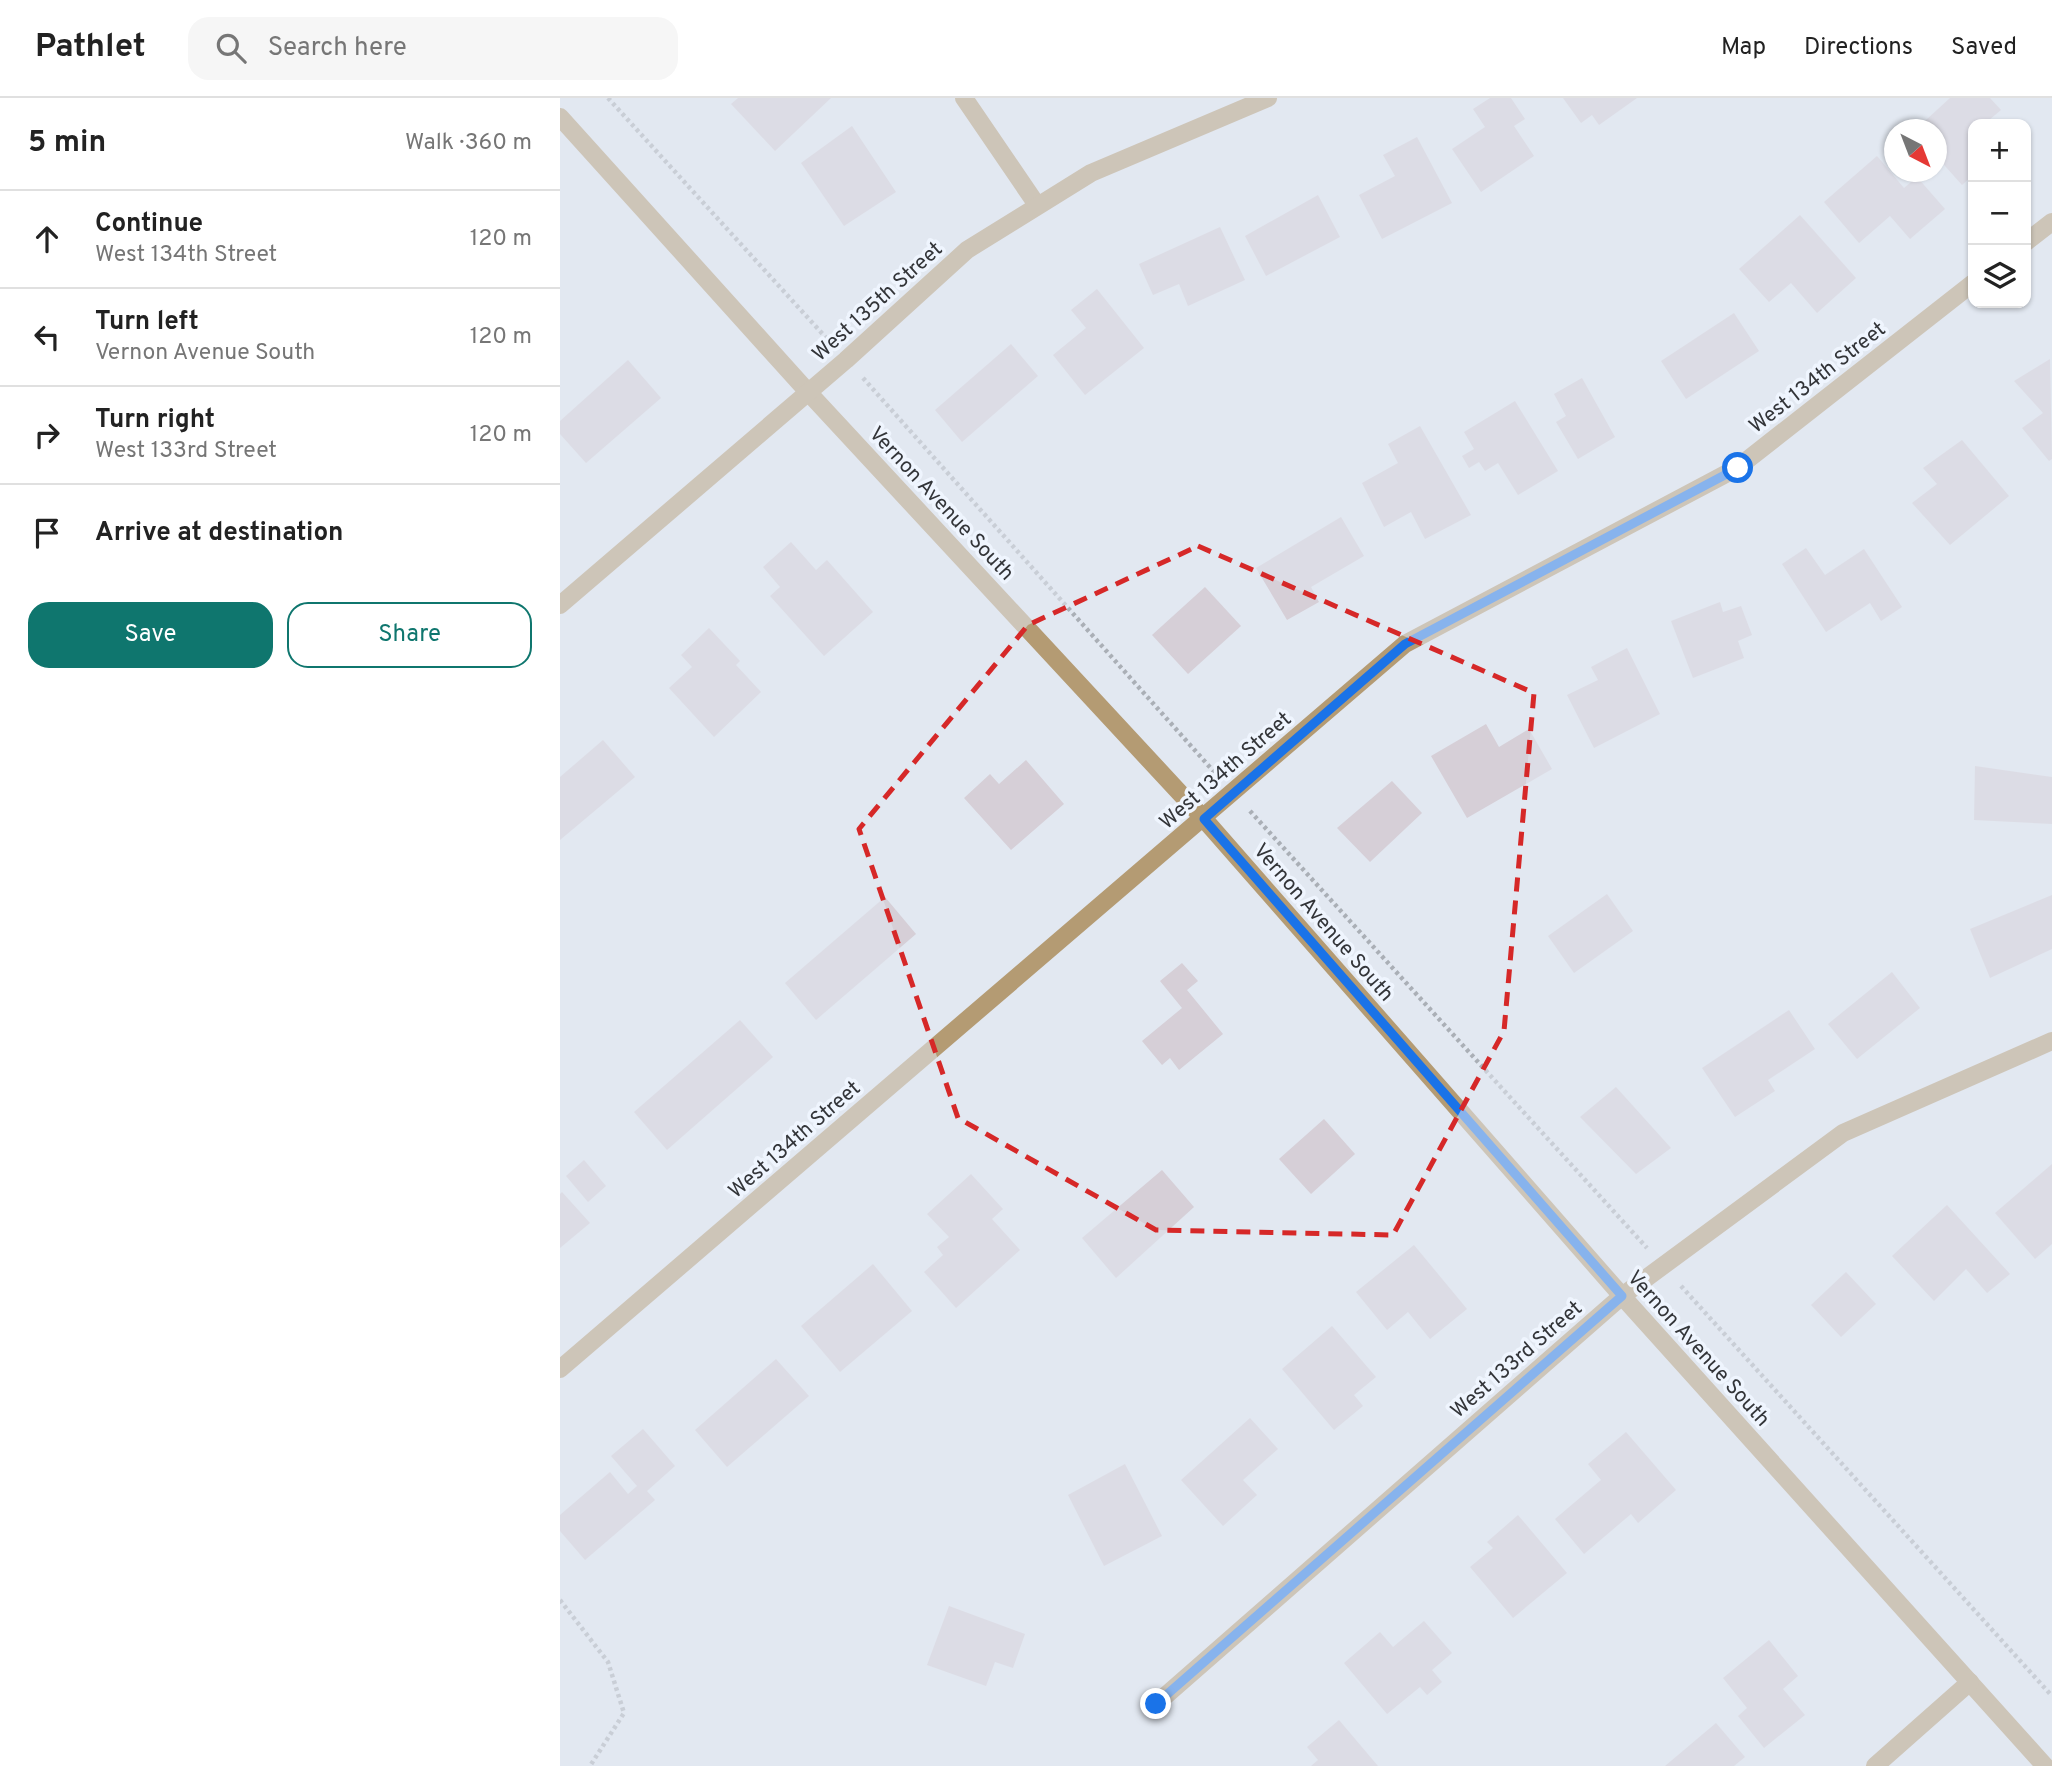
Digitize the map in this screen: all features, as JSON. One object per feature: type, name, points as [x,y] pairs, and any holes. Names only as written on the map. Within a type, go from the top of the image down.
[{"type":"street","points":[[964,98],[1037,205]]},
{"type":"street","name":"West 135th Street","points":[[560,605],[846,360],[967,250],[1091,173],[1268,98]]},
{"type":"street","name":"Vernon Avenue South","points":[[560,117],[808,392],[1204,819],[1622,1296],[2045,1766]]},
{"type":"street","points":[[2031,238],[2052,222]]},
{"type":"street","name":"West 134th Street","points":[[560,1369],[1405,644],[1738,468],[1968,287]]},
{"type":"street","name":"West 133rd Street","points":[[1156,1704],[1622,1296],[1843,1133],[2052,1041]]},
{"type":"street","points":[[1875,1766],[1970,1682]]},
{"type":"path","points":[[608,98],[1233,793],[2052,1696]]},
{"type":"path","points":[[560,1600],[608,1662],[624,1713],[590,1766]]},
{"type":"highlighted area","points":[[1198,546],[1534,693],[1504,1031],[1393,1235],[1156,1230],[958,1118],[859,829],[1028,625]]},
{"type":"building","points":[[738,98],[831,98],[775,151],[731,104]]},
{"type":"building","points":[[1490,98],[1511,98],[1525,119],[1514,126],[1534,156],[1481,192],[1452,149],[1485,127],[1473,109]]},
{"type":"building","points":[[1563,98],[1637,98],[1599,125],[1592,115],[1581,123]]},
{"type":"building","points":[[1950,98],[1990,98],[2001,110],[1990,119],[1968,119],[1968,180],[1962,185],[1947,168],[1947,119],[1927,119]]},
{"type":"building","points":[[852,126],[896,192],[844,226],[801,163]]},
{"type":"building","points":[[1417,137],[1452,203],[1382,239],[1359,195],[1395,176],[1383,155]]},
{"type":"building","points":[[1877,156],[1884,164],[1884,182],[1899,182],[1904,188],[1911,182],[1921,182],[1945,209],[1910,239],[1890,216],[1859,243],[1824,202]]},
{"type":"building","points":[[1318,195],[1340,237],[1266,276],[1245,236]]},
{"type":"building","points":[[1800,215],[1856,278],[1817,313],[1791,283],[1769,302],[1739,269]]},
{"type":"building","points":[[1220,227],[1245,280],[1188,306],[1179,284],[1153,295],[1139,264]]},
{"type":"building","points":[[1097,289],[1144,348],[1085,395],[1053,355],[1086,328],[1071,310]]},
{"type":"building","points":[[1734,313],[1759,351],[1686,399],[1661,361]]},
{"type":"building","points":[[1011,344],[1038,376],[962,442],[935,410]]},
{"type":"building","points":[[2050,359],[2052,459],[2049,461],[2022,428],[2043,413],[2014,381]]},
{"type":"building","points":[[628,360],[661,398],[586,463],[560,434],[560,421]]},
{"type":"building","points":[[1582,378],[1615,437],[1578,459],[1556,422],[1566,416],[1554,394]]},
{"type":"building","points":[[1515,401],[1558,471],[1518,495],[1498,463],[1485,471],[1479,462],[1469,468],[1462,456],[1474,449],[1464,432]]},
{"type":"building","points":[[1420,426],[1471,515],[1425,539],[1411,512],[1384,527],[1362,483],[1398,463],[1388,444]]},
{"type":"building","points":[[1962,440],[2009,496],[1950,545],[1912,503],[1937,484],[1923,468]]},
{"type":"building","points":[[1341,517],[1364,556],[1311,587],[1319,602],[1287,620],[1256,568]]},
{"type":"building","points":[[791,542],[816,570],[827,560],[873,612],[824,656],[770,596],[780,587],[763,567]]},
{"type":"building","points":[[1806,548],[1825,575],[1864,549],[1902,607],[1881,621],[1870,603],[1826,632],[1782,564]]},
{"type":"building","points":[[1205,587],[1241,626],[1188,674],[1152,635]]},
{"type":"building","points":[[1720,602],[1723,612],[1741,606],[1752,635],[1738,641],[1744,658],[1693,678],[1671,621]]},
{"type":"building","points":[[709,628],[740,661],[736,665],[761,692],[714,737],[669,688],[692,667],[681,655]]},
{"type":"building","points":[[1627,648],[1660,714],[1594,748],[1567,695],[1598,680],[1591,667]]},
{"type":"building","points":[[1486,724],[1499,747],[1529,729],[1552,769],[1467,818],[1431,756]]},
{"type":"building","points":[[603,740],[635,777],[560,840],[560,777]]},
{"type":"building","points":[[1026,760],[1064,804],[1011,850],[964,798],[990,774],[999,784]]},
{"type":"building","points":[[1975,766],[2052,777],[2052,824],[1974,820]]},
{"type":"building","points":[[1392,781],[1422,813],[1370,862],[1337,828]]},
{"type":"building","points":[[1607,894],[1633,931],[1574,973],[1548,936]]},
{"type":"building","points":[[2052,895],[2052,949],[1990,978],[1970,929]]},
{"type":"building","points":[[885,897],[916,934],[816,1020],[785,983]]},
{"type":"building","points":[[1182,963],[1198,981],[1187,990],[1223,1034],[1179,1070],[1170,1058],[1162,1065],[1142,1041],[1182,1008],[1160,981]]},
{"type":"building","points":[[1892,972],[1920,1008],[1857,1059],[1828,1024]]},
{"type":"building","points":[[1789,1010],[1815,1049],[1768,1080],[1775,1091],[1735,1117],[1702,1068]]},
{"type":"building","points":[[740,1020],[773,1057],[667,1150],[634,1112]]},
{"type":"building","points":[[1616,1087],[1671,1148],[1636,1174],[1580,1117]]},
{"type":"building","points":[[1324,1119],[1355,1154],[1311,1194],[1279,1159]]},
{"type":"building","points":[[584,1160],[606,1186],[588,1202],[566,1176]]},
{"type":"building","points":[[2052,1164],[2052,1244],[2035,1259],[1995,1213]]},
{"type":"building","points":[[1162,1170],[1194,1207],[1116,1278],[1082,1238]]},
{"type":"building","points":[[971,1174],[1003,1209],[992,1219],[1020,1250],[956,1308],[924,1272],[943,1255],[937,1247],[949,1237],[927,1214]]},
{"type":"building","points":[[562,1192],[590,1223],[560,1248],[560,1194]]},
{"type":"building","points":[[1947,1205],[2010,1274],[1987,1293],[1966,1269],[1934,1301],[1892,1256]]},
{"type":"building","points":[[1414,1245],[1467,1309],[1430,1339],[1408,1312],[1387,1330],[1356,1292]]},
{"type":"building","points":[[873,1264],[912,1311],[840,1372],[801,1326]]},
{"type":"building","points":[[1846,1272],[1876,1304],[1841,1337],[1811,1305]]},
{"type":"building","points":[[1332,1326],[1376,1377],[1354,1395],[1363,1406],[1334,1430],[1282,1369]]},
{"type":"building","points":[[776,1359],[809,1396],[727,1467],[695,1430]]},
{"type":"building","points":[[1250,1418],[1278,1449],[1243,1480],[1257,1495],[1223,1526],[1181,1480]]},
{"type":"building","points":[[643,1429],[675,1466],[647,1491],[655,1500],[585,1560],[560,1531],[560,1515],[610,1472],[628,1494],[637,1486],[611,1456]]},
{"type":"building","points":[[1626,1432],[1676,1490],[1638,1523],[1631,1514],[1584,1554],[1555,1519],[1601,1480],[1588,1464]]},
{"type":"building","points":[[1125,1464],[1162,1536],[1104,1566],[1068,1495]]},
{"type":"building","points":[[1518,1515],[1567,1573],[1513,1618],[1470,1567],[1493,1548],[1487,1542]]},
{"type":"building","points":[[949,1606],[1025,1634],[1013,1668],[995,1662],[986,1686],[927,1665]]},
{"type":"building","points":[[1424,1621],[1452,1653],[1432,1670],[1442,1682],[1427,1695],[1420,1687],[1387,1714],[1344,1663],[1380,1632],[1393,1647]]},
{"type":"building","points":[[1769,1640],[1798,1676],[1783,1689],[1805,1715],[1764,1748],[1738,1716],[1747,1708],[1723,1678]]},
{"type":"building","points":[[1339,1720],[1378,1766],[1311,1766],[1318,1760],[1307,1747]]},
{"type":"building","points":[[1716,1723],[1745,1757],[1734,1766],[1665,1766]]},
{"type":"route","points":[[1156,1704],[1622,1296],[1204,819],[1405,644],[1738,468]]}]
